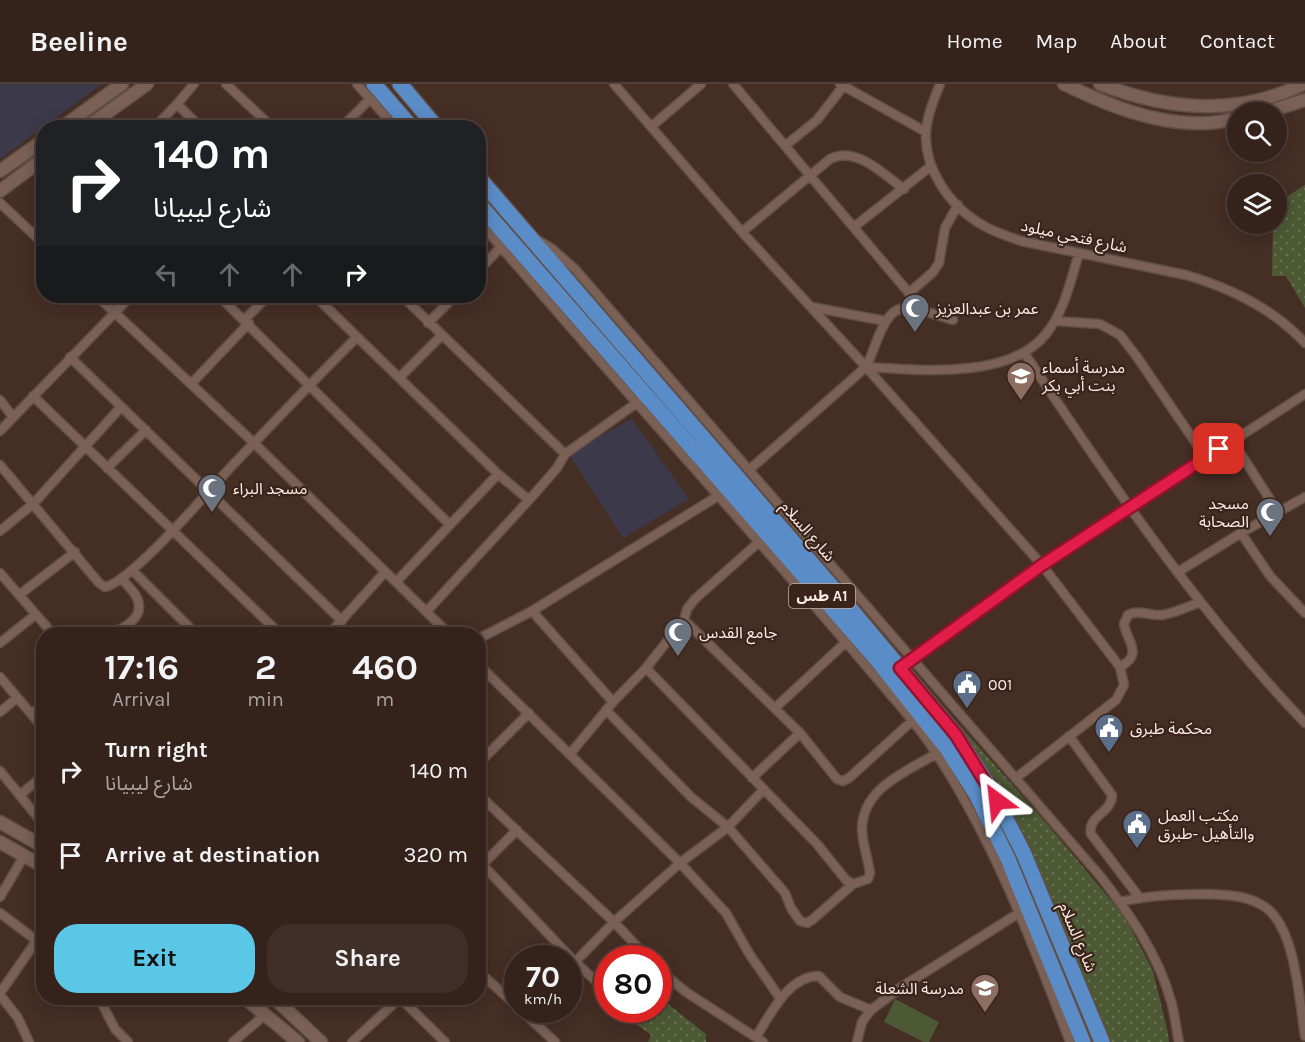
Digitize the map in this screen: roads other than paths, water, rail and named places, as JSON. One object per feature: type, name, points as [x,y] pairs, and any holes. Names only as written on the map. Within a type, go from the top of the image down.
[{"type":"highway","points":[[374,84],[405,120]]},
{"type":"highway","points":[[400,84],[430,120]]},
{"type":"highway","name":"شارع السلام","points":[[486,186],[832,587],[906,663],[974,761],[1005,816],[1023,852],[1102,1042]]},
{"type":"highway","name":"شارع السلام","points":[[486,212],[878,660],[946,747],[976,794],[1008,859],[1083,1042]]},
{"type":"street","points":[[75,120],[122,84]]},
{"type":"street","points":[[162,120],[194,84]]},
{"type":"street","points":[[226,84],[264,120]]},
{"type":"street","points":[[357,84],[389,120]]},
{"type":"street","points":[[614,84],[742,231],[1042,565],[1120,667],[1124,680],[1120,696],[1016,778]]},
{"type":"street","points":[[652,126],[701,84]]},
{"type":"street","points":[[733,84],[925,312]]},
{"type":"street","name":"شارع فتحي ميلود","points":[[940,84],[929,113],[926,132],[931,166],[958,206],[978,222],[998,233],[1022,241],[1211,282],[1251,301],[1305,343]]},
{"type":"street","points":[[1064,84],[1104,103],[1144,116],[1178,122],[1206,123],[1227,120]]},
{"type":"street","points":[[1100,84],[1144,99],[1182,106],[1223,106],[1256,101],[1304,84]]},
{"type":"street","points":[[97,120],[143,85]]},
{"type":"street","points":[[786,145],[817,120],[843,85],[926,132]]},
{"type":"street","points":[[349,120],[370,99]]},
{"type":"street","points":[[1287,106],[1305,100]]},
{"type":"street","points":[[178,103],[193,120]]},
{"type":"street","points":[[0,171],[36,146]]},
{"type":"street","points":[[742,231],[835,156],[850,155],[860,159],[904,189]]},
{"type":"street","points":[[0,191],[36,164]]},
{"type":"street","points":[[854,227],[931,166]]},
{"type":"street","points":[[0,203],[36,237]]},
{"type":"street","points":[[909,293],[933,272],[939,263],[945,228],[958,206]]},
{"type":"street","points":[[486,230],[846,642],[912,721],[936,754],[967,804],[996,861],[1070,1042]]},
{"type":"street","points":[[527,234],[551,248],[575,269],[749,470],[906,663],[1016,778],[1120,902],[1141,931],[1158,966],[1172,1001],[1179,1042]]},
{"type":"street","points":[[486,263],[501,248]]},
{"type":"street","points":[[866,367],[927,371],[964,369],[1025,354],[1046,335],[1055,321],[1069,290],[1079,253]]},
{"type":"street","points":[[105,303],[254,442],[442,627]]},
{"type":"street","points":[[0,431],[125,303]]},
{"type":"street","points":[[227,303],[450,525]]},
{"type":"street","points":[[192,383],[262,303]]},
{"type":"street","points":[[322,303],[498,474],[529,500]]},
{"type":"street","points":[[409,303],[565,454]]},
{"type":"street","points":[[428,322],[448,303]]},
{"type":"street","points":[[811,307],[885,321]]},
{"type":"street","points":[[749,470],[866,367],[890,313],[902,308],[953,320]]},
{"type":"street","points":[[1055,321],[1100,324],[1120,335],[1206,458]]},
{"type":"street","points":[[400,377],[442,335]]},
{"type":"street","points":[[0,465],[99,583],[105,587],[113,585],[132,570],[171,531],[357,337]]},
{"type":"street","points":[[1025,354],[1074,428],[1200,602],[1305,723]]},
{"type":"street","points":[[70,357],[342,621]]},
{"type":"street","points":[[906,663],[1042,565],[1305,394]]},
{"type":"street","points":[[33,396],[273,627]]},
{"type":"street","points":[[0,400],[13,417]]},
{"type":"street","points":[[427,611],[529,500],[557,468],[565,454],[638,402]]},
{"type":"street","points":[[0,531],[33,504],[121,407]]},
{"type":"street","points":[[107,468],[146,430]]},
{"type":"street","points":[[1232,441],[1278,512]]},
{"type":"street","points":[[396,582],[498,474]]},
{"type":"street","points":[[486,635],[532,611],[718,496]]},
{"type":"street","points":[[1178,572],[1241,533],[1304,499]]},
{"type":"street","points":[[1241,533],[1270,576],[1305,613]]},
{"type":"street","points":[[570,754],[613,702],[646,668],[684,620],[687,609],[695,599],[759,542]]},
{"type":"street","points":[[19,595],[75,552]]},
{"type":"street","points":[[132,570],[189,627]]},
{"type":"street","points":[[336,627],[385,572]]},
{"type":"street","points":[[0,573],[46,627]]},
{"type":"street","points":[[122,579],[137,598],[139,608],[136,617],[126,627]]},
{"type":"street","points":[[1120,667],[1130,660],[1133,649],[1124,624],[1128,615],[1138,612],[1164,614],[1200,602]]},
{"type":"street","points":[[532,611],[613,702]]},
{"type":"street","points":[[0,643],[35,615]]},
{"type":"street","points":[[684,620],[800,733],[837,779],[843,781],[849,778],[912,721]]},
{"type":"street","points":[[775,708],[846,642]]},
{"type":"street","points":[[646,668],[817,844],[846,880],[853,884]]},
{"type":"street","points":[[486,672],[680,863],[726,913],[750,955],[780,998]]},
{"type":"street","points":[[0,677],[36,720]]},
{"type":"street","points":[[0,712],[17,698]]},
{"type":"street","points":[[31,714],[36,710]]},
{"type":"street","points":[[606,710],[691,797],[728,827],[785,893],[800,921],[807,923],[853,884],[868,879],[870,873],[862,830],[869,802],[887,783],[936,754]]},
{"type":"street","points":[[486,756],[529,713]]},
{"type":"street","points":[[752,778],[800,733]]},
{"type":"street","points":[[1069,736],[1112,795],[1110,807],[1091,824],[1091,834],[1138,897]]},
{"type":"street","points":[[0,771],[36,815]]},
{"type":"street","points":[[20,795],[36,782]]},
{"type":"street","points":[[582,955],[614,922],[680,863],[728,827],[764,789]]},
{"type":"street","points":[[486,801],[636,945]]},
{"type":"street","points":[[0,822],[36,842]]},
{"type":"street","points":[[486,858],[517,830]]},
{"type":"street","points":[[0,842],[36,863]]},
{"type":"street","points":[[0,897],[24,856]]},
{"type":"street","points":[[486,870],[559,945]]},
{"type":"street","points":[[1120,902],[1138,897],[1183,894],[1233,896],[1257,902],[1271,912],[1290,948],[1305,1036]]},
{"type":"street","points":[[0,913],[36,940]]},
{"type":"street","points":[[857,1042],[862,1022],[871,1010],[900,987],[1019,913]]},
{"type":"street","points":[[29,1042],[18,1018],[0,994],[36,948]]},
{"type":"street","points":[[582,968],[594,979]]},
{"type":"street","points":[[672,980],[760,1040],[780,998],[811,976],[819,976],[840,997],[871,1010]]},
{"type":"street","points":[[486,978],[504,994]]},
{"type":"street","points":[[103,1005],[115,1029],[128,1042]]},
{"type":"street","points":[[254,1005],[298,1042]]},
{"type":"street","points":[[281,1005],[321,1042]]},
{"type":"street","points":[[359,1040],[393,1005]]},
{"type":"street","points":[[407,1005],[445,1042]]},
{"type":"street","points":[[233,1042],[266,1014]]},
{"type":"street","points":[[535,1023],[555,1042]]},
{"type":"place","name":"عمر بن عبدالعزيز","points":[[915,334]]},
{"type":"place","name":"مدرسة أسماء بنت أبي بكر","points":[[1021,402]]},
{"type":"place","name":"مسجد البراء","points":[[212,514]]},
{"type":"place","name":"مسجد الصحابة","points":[[1270,538]]},
{"type":"place","name":"جامع القدس","points":[[678,658]]},
{"type":"place","name":"001","points":[[967,710]]},
{"type":"place","name":"محكمة طبرق","points":[[1109,754]]},
{"type":"place","name":"مكتب العمل والتأهيل -طبرق","points":[[1137,850]]},
{"type":"place","name":"مدرسة الشعلة","points":[[985,1014]]}]
